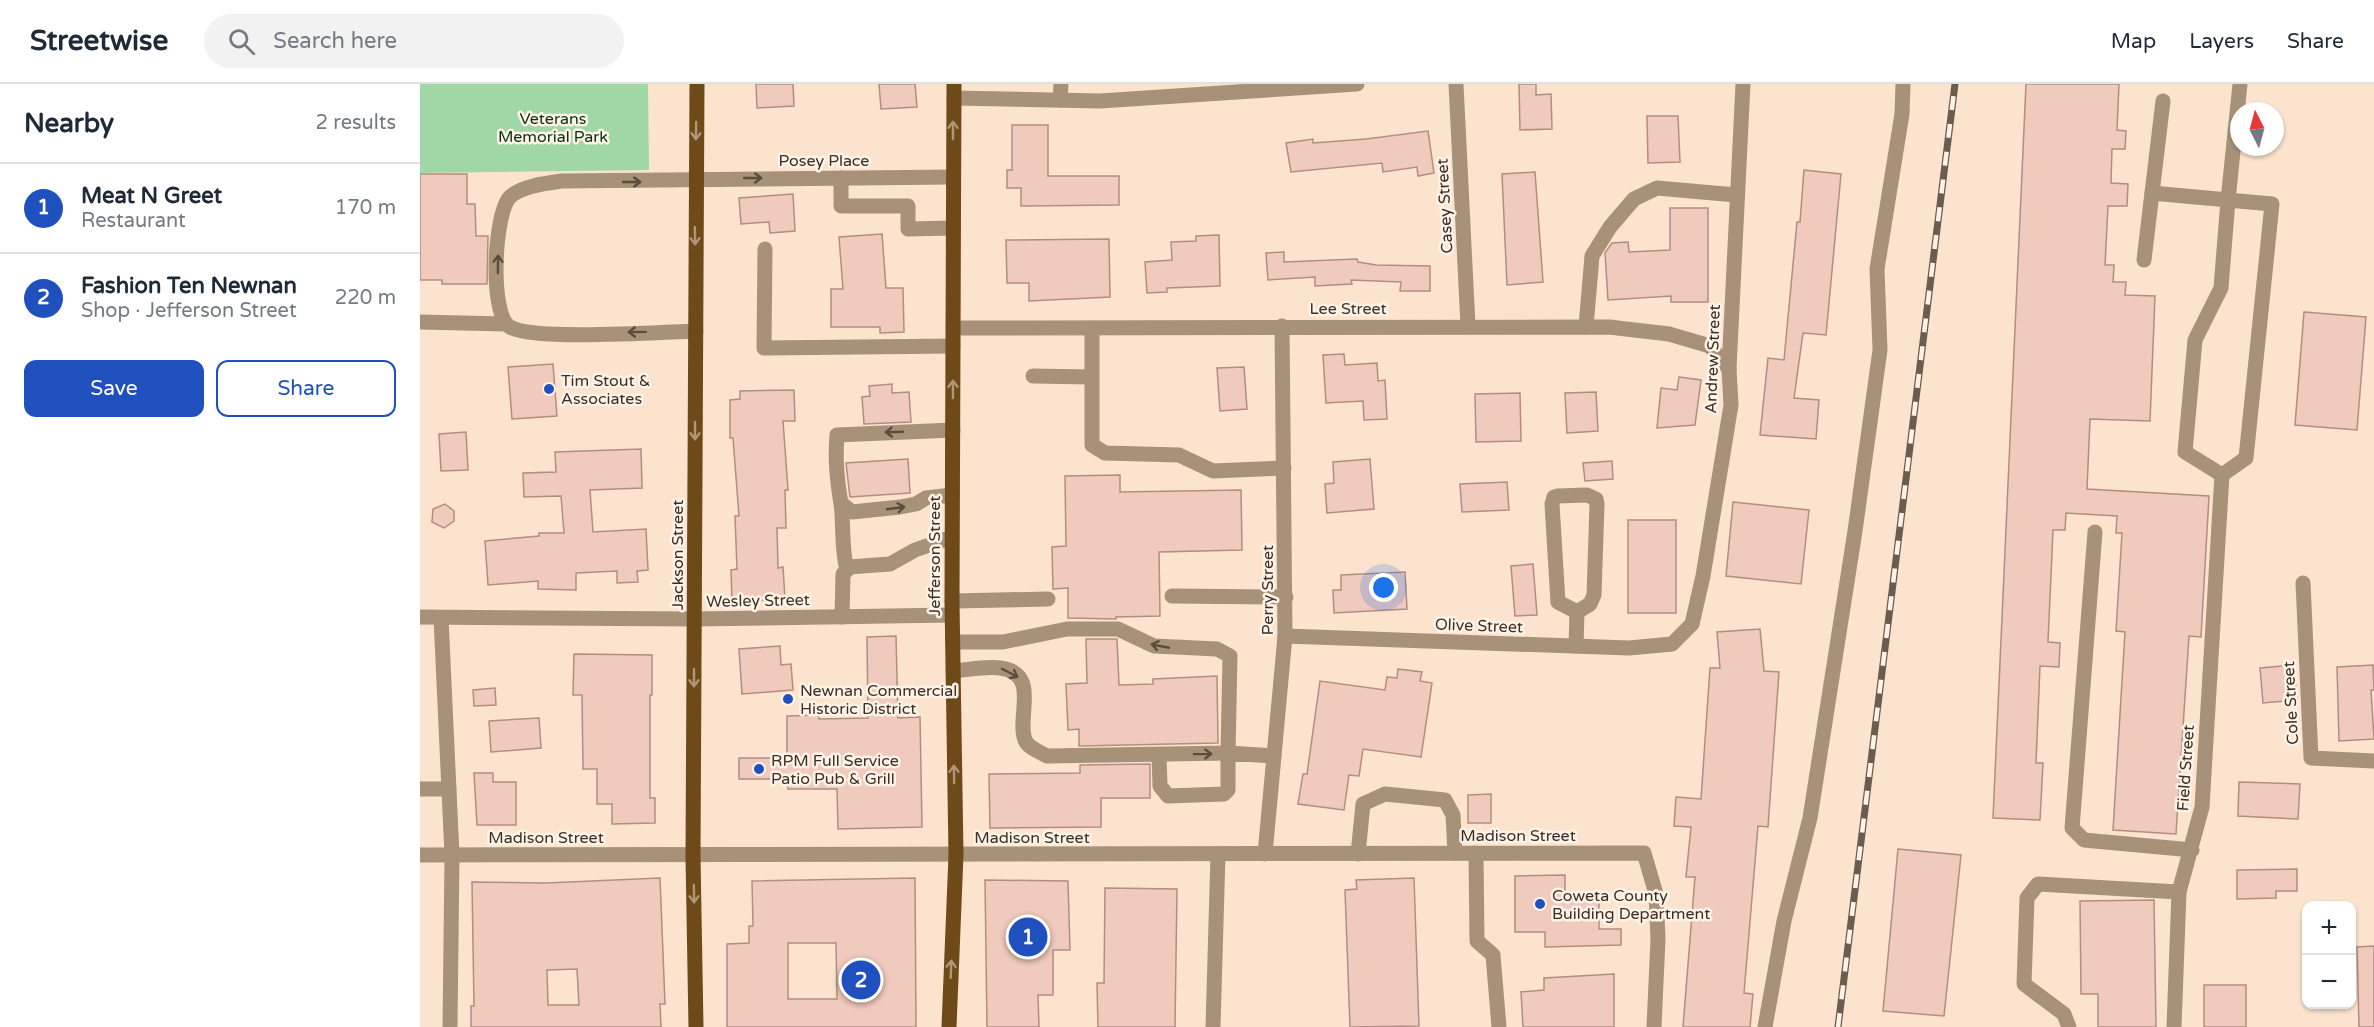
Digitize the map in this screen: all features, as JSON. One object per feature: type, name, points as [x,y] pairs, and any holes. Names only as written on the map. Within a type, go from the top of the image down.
[{"type":"main road","name":"Jackson Street","points":[[696,1027],[693,856],[696,331],[694,178],[697,84]]},
{"type":"main road","name":"Jefferson Street","points":[[949,1027],[956,855],[952,642],[954,91]]},
{"type":"street","points":[[1060,100],[1061,84]]},
{"type":"street","points":[[954,91],[1100,101],[1235,94],[1357,84]]},
{"type":"street","name":"Casey Street","points":[[1456,84],[1468,326]]},
{"type":"street","name":"Andrew Street","points":[[1672,644],[1692,624],[1703,576],[1731,405],[1729,369],[1743,84]]},
{"type":"street","points":[[1765,1027],[1784,921],[1810,818],[1853,543],[1880,350],[1877,269],[1902,114],[1904,84]]},
{"type":"street","points":[[2152,194],[2229,200],[2272,204],[2246,458],[2222,475],[2185,452],[2196,340],[2221,288],[2229,200],[2240,84]]},
{"type":"street","points":[[2144,260],[2163,101]]},
{"type":"street","name":"Posey Place","points":[[506,324],[498,310],[497,299],[501,213],[512,195],[536,186],[562,181],[659,182],[694,178],[953,177]]},
{"type":"street","points":[[841,178],[841,206],[908,206],[908,229],[953,228]]},
{"type":"street","points":[[1586,327],[1592,256],[1610,226],[1634,199],[1656,188],[1736,195]]},
{"type":"street","points":[[765,249],[764,348],[953,346]]},
{"type":"street","points":[[420,322],[506,324],[520,330],[564,334],[696,331]]},
{"type":"street","name":"Perry Street","points":[[1265,854],[1285,636],[1282,326]]},
{"type":"street","name":"Lee Street","points":[[953,328],[1586,327],[1668,334],[1710,346],[1729,369]]},
{"type":"street","points":[[1092,328],[1092,444],[1097,450],[1105,453],[1179,455],[1213,471],[1284,468]]},
{"type":"street","points":[[1033,376],[1091,377]]},
{"type":"street","points":[[847,570],[841,503],[836,482],[837,435],[952,430]]},
{"type":"street","name":"Field Street","points":[[2174,1027],[2179,892],[2202,807],[2218,510],[2222,475]]},
{"type":"street","points":[[841,503],[852,512],[900,507],[916,504],[926,498],[952,495]]},
{"type":"street","points":[[1587,495],[1596,500],[1597,504],[1594,595],[1590,604],[1577,612],[1558,602],[1552,504],[1554,497],[1557,496],[1587,495]]},
{"type":"street","points":[[2096,532],[2072,828],[2084,840],[2192,850]]},
{"type":"street","points":[[842,617],[843,574],[849,567],[890,564],[915,550],[952,537]]},
{"type":"street","name":"Cole Street","points":[[2303,582],[2311,758],[2374,761]]},
{"type":"street","points":[[1173,596],[1286,597]]},
{"type":"street","name":"Wesley Street","points":[[420,617],[695,619],[842,617],[1048,600]]},
{"type":"street","points":[[1576,646],[1577,612]]},
{"type":"street","points":[[441,618],[452,855],[450,1027]]},
{"type":"street","points":[[952,642],[1003,642],[1067,629],[1118,628],[1162,648],[1217,649],[1230,656],[1228,790],[1224,794],[1215,796],[1168,796],[1163,793],[1160,786],[1159,755]]},
{"type":"street","name":"Olive Street","points":[[1285,636],[1629,648],[1672,644]]},
{"type":"street","points":[[953,671],[1000,668],[1011,671],[1021,680],[1025,691],[1025,740],[1031,748],[1047,756],[1228,753],[1274,756]]},
{"type":"street","points":[[420,789],[449,789]]},
{"type":"street","points":[[1358,854],[1363,804],[1385,794],[1445,801],[1453,816],[1455,853]]},
{"type":"street","name":"Madison Street","points":[[420,855],[1644,853],[1656,894],[1658,939],[1654,1027]]},
{"type":"street","points":[[1213,1027],[1218,854]]},
{"type":"street","points":[[1476,854],[1478,941],[1493,955],[1499,1027]]},
{"type":"street","points":[[2069,1027],[2064,1014],[2024,984],[2027,898],[2038,884],[2179,892]]},
{"type":"green space","name":"Veterans Memorial Park","points":[[420,84],[648,84],[649,170],[420,173]]},
{"type":"building","points":[[756,84],[793,84],[794,106],[757,108]]},
{"type":"building","points":[[879,84],[915,84],[917,107],[881,109]]},
{"type":"building","points":[[1519,84],[1536,84],[1536,95],[1551,94],[1552,129],[1520,130]]},
{"type":"building","points":[[2026,84],[2119,84],[2117,130],[2126,131],[2125,149],[2112,149],[2111,183],[2128,184],[2127,206],[2108,206],[2105,265],[2114,265],[2113,282],[2126,282],[2125,295],[2155,296],[2150,421],[2090,419],[2087,489],[2209,496],[2201,637],[2189,636],[2176,834],[2113,830],[2125,632],[2116,631],[2122,533],[2116,533],[2117,516],[2066,513],[2065,530],[2053,530],[2048,642],[2060,643],[2059,667],[2040,666],[2036,763],[2043,763],[2040,820],[1993,818]]},
{"type":"building","points":[[1647,116],[1678,116],[1680,162],[1648,163]]},
{"type":"building","points":[[1012,125],[1048,125],[1048,176],[1119,176],[1119,205],[1021,206],[1021,188],[1007,188],[1007,170],[1012,170]]},
{"type":"building","points":[[1428,131],[1434,173],[1418,176],[1417,167],[1383,172],[1382,163],[1291,172],[1286,143],[1313,139],[1313,143],[1366,139]]},
{"type":"building","points":[[1804,170],[1841,174],[1826,335],[1803,333],[1794,398],[1819,400],[1816,439],[1760,435],[1768,358],[1784,360]]},
{"type":"building","points":[[1535,172],[1543,282],[1507,285],[1502,174]]},
{"type":"building","points":[[420,174],[467,174],[467,204],[475,204],[476,236],[488,236],[487,284],[442,284],[442,280],[420,280]]},
{"type":"building","points":[[793,194],[795,231],[770,233],[769,222],[741,224],[739,198]]},
{"type":"building","points":[[1670,208],[1708,208],[1708,302],[1671,302],[1671,296],[1608,300],[1605,253],[1612,243],[1628,242],[1629,252],[1670,250]]},
{"type":"building","points":[[882,234],[886,288],[903,288],[904,332],[880,333],[880,327],[831,327],[831,289],[843,289],[839,237]]},
{"type":"building","points":[[1219,235],[1220,286],[1167,288],[1167,292],[1147,293],[1145,262],[1172,260],[1171,242],[1196,241],[1196,236]]},
{"type":"building","points":[[1109,239],[1110,297],[1029,301],[1029,283],[1007,283],[1006,240]]},
{"type":"building","points":[[1284,252],[1284,262],[1357,259],[1358,262],[1376,265],[1430,266],[1430,291],[1400,291],[1401,282],[1351,280],[1352,284],[1315,286],[1315,277],[1268,280],[1266,253]]},
{"type":"building","points":[[2304,312],[2366,317],[2357,430],[2295,425]]},
{"type":"building","points":[[1344,354],[1345,365],[1377,363],[1378,381],[1385,380],[1387,419],[1364,420],[1363,401],[1326,403],[1323,355]]},
{"type":"building","points":[[553,364],[557,416],[512,419],[508,367]]},
{"type":"building","points":[[1244,367],[1247,409],[1220,411],[1217,368]]},
{"type":"building","points":[[1679,377],[1701,380],[1695,425],[1657,428],[1661,388],[1677,390]]},
{"type":"building","points":[[892,384],[892,393],[909,392],[911,422],[864,424],[862,397],[870,396],[869,386]]},
{"type":"building","points":[[794,390],[795,421],[783,421],[788,490],[785,490],[786,528],[777,528],[778,568],[783,567],[785,599],[732,602],[731,570],[737,569],[735,516],[739,516],[733,438],[730,438],[730,400],[740,399],[740,391]]},
{"type":"building","points":[[1596,392],[1598,431],[1567,433],[1565,393]]},
{"type":"building","points":[[1520,393],[1521,441],[1476,442],[1475,394]]},
{"type":"building","points":[[466,432],[468,470],[441,471],[439,434]]},
{"type":"building","points":[[641,449],[642,488],[590,490],[593,532],[646,529],[648,570],[637,571],[638,582],[617,583],[617,571],[576,573],[576,590],[538,589],[538,581],[488,585],[485,541],[539,536],[539,533],[564,533],[561,496],[524,497],[523,473],[556,472],[555,452]]},
{"type":"building","points":[[908,459],[910,493],[850,497],[846,463]]},
{"type":"building","points":[[1370,459],[1374,509],[1327,513],[1325,484],[1334,483],[1333,462]]},
{"type":"building","points":[[1612,461],[1613,479],[1585,481],[1583,463]]},
{"type":"building","points":[[1120,475],[1120,492],[1241,490],[1242,550],[1159,552],[1160,616],[1116,617],[1116,619],[1068,618],[1068,588],[1053,589],[1052,547],[1066,546],[1065,476]]},
{"type":"building","points":[[1507,482],[1509,510],[1462,512],[1460,484]]},
{"type":"building","points":[[1733,502],[1809,510],[1801,584],[1726,576]]},
{"type":"building","points":[[445,504],[454,511],[454,521],[444,528],[432,522],[433,509]]},
{"type":"building","points":[[1628,520],[1676,520],[1676,613],[1628,613]]},
{"type":"building","points":[[1533,564],[1537,615],[1515,616],[1511,566]]},
{"type":"building","points":[[1405,572],[1407,609],[1334,613],[1333,590],[1341,590],[1341,575]]},
{"type":"building","points":[[1760,629],[1764,671],[1779,672],[1768,827],[1758,826],[1744,993],[1753,994],[1750,1027],[1683,1027],[1695,877],[1686,877],[1691,827],[1674,826],[1676,797],[1701,799],[1710,668],[1720,668],[1717,632]]},
{"type":"building","points":[[896,636],[898,718],[920,717],[922,827],[838,829],[837,789],[788,789],[787,779],[739,779],[739,758],[787,758],[787,716],[819,715],[819,719],[868,718],[867,637]]},
{"type":"building","points":[[1086,639],[1117,639],[1119,685],[1153,684],[1153,679],[1217,676],[1218,743],[1079,746],[1079,729],[1068,730],[1066,684],[1087,683]]},
{"type":"building","points":[[780,646],[781,665],[791,664],[793,690],[742,694],[739,649]]},
{"type":"building","points":[[574,654],[652,655],[650,798],[655,798],[655,823],[612,824],[612,804],[597,804],[597,769],[583,769],[582,695],[573,695]]},
{"type":"building","points":[[2294,665],[2297,700],[2263,703],[2260,668]]},
{"type":"building","points":[[2373,665],[2374,690],[2371,690],[2374,739],[2339,741],[2337,667]]},
{"type":"building","points":[[1398,669],[1422,672],[1420,681],[1432,683],[1421,757],[1363,749],[1359,776],[1349,775],[1344,810],[1298,804],[1303,774],[1307,774],[1320,681],[1385,690],[1387,677],[1397,678]]},
{"type":"building","points":[[495,688],[496,705],[474,706],[473,690]]},
{"type":"building","points":[[539,718],[541,748],[491,752],[489,721]]},
{"type":"building","points":[[1150,764],[1150,798],[1101,798],[1101,827],[990,828],[989,774],[1080,773],[1080,765]]},
{"type":"building","points":[[474,773],[493,773],[493,782],[516,782],[516,825],[477,825]]},
{"type":"building","points":[[2239,782],[2300,784],[2298,819],[2238,816]]},
{"type":"building","points":[[1491,794],[1491,823],[1468,823],[1468,795]]},
{"type":"building","points":[[1898,849],[1961,855],[1944,1016],[1883,1011]]},
{"type":"building","points":[[2297,869],[2297,891],[2276,891],[2276,898],[2237,899],[2237,870]]},
{"type":"building","name":"Coweta County Building Department","points":[[1565,875],[1565,898],[1599,898],[1599,929],[1621,929],[1621,945],[1545,947],[1545,932],[1515,932],[1515,876]]},
{"type":"building","points":[[660,878],[665,1004],[660,1004],[661,1027],[471,1027],[471,1006],[474,1006],[472,882],[546,883]],"holes":[[[577,969],[579,1005],[548,1005],[547,970]]]},
{"type":"building","points":[[915,878],[916,1027],[727,1027],[727,944],[749,943],[749,926],[753,926],[752,881]],"holes":[[[788,943],[836,943],[837,999],[788,999]]]},
{"type":"building","points":[[1414,878],[1419,1026],[1350,1027],[1345,890],[1357,889],[1356,880]]},
{"type":"building","points":[[985,880],[1068,881],[1070,950],[1053,950],[1053,995],[1038,995],[1039,1027],[987,1027]]},
{"type":"building","points":[[1105,888],[1177,889],[1175,1027],[1098,1027],[1097,983],[1104,983]]},
{"type":"building","points":[[2154,900],[2156,1027],[2098,1027],[2098,994],[2081,994],[2080,901]]},
{"type":"building","points":[[2374,946],[2374,1027],[2359,1027],[2357,947]]},
{"type":"building","points":[[1614,974],[1614,1027],[1523,1027],[1521,992],[1544,990],[1544,978]]},
{"type":"building","points":[[2204,985],[2246,985],[2246,1027],[2204,1027]]},
{"type":"railway","points":[[1838,1027],[1955,84]]},
{"type":"place","name":"Tim Stout & Associates","points":[[549,389]]},
{"type":"place","name":"Newnan Commercial Historic District","points":[[788,699]]},
{"type":"place","name":"RPM Full Service Patio Pub & Grill","points":[[759,769]]},
{"type":"place","name":"Coweta County Building Department","points":[[1540,904]]},
{"type":"place","name":"Meat N Greet","points":[[1028,937]]},
{"type":"place","name":"Fashion Ten Newnan","points":[[861,980]]}]
